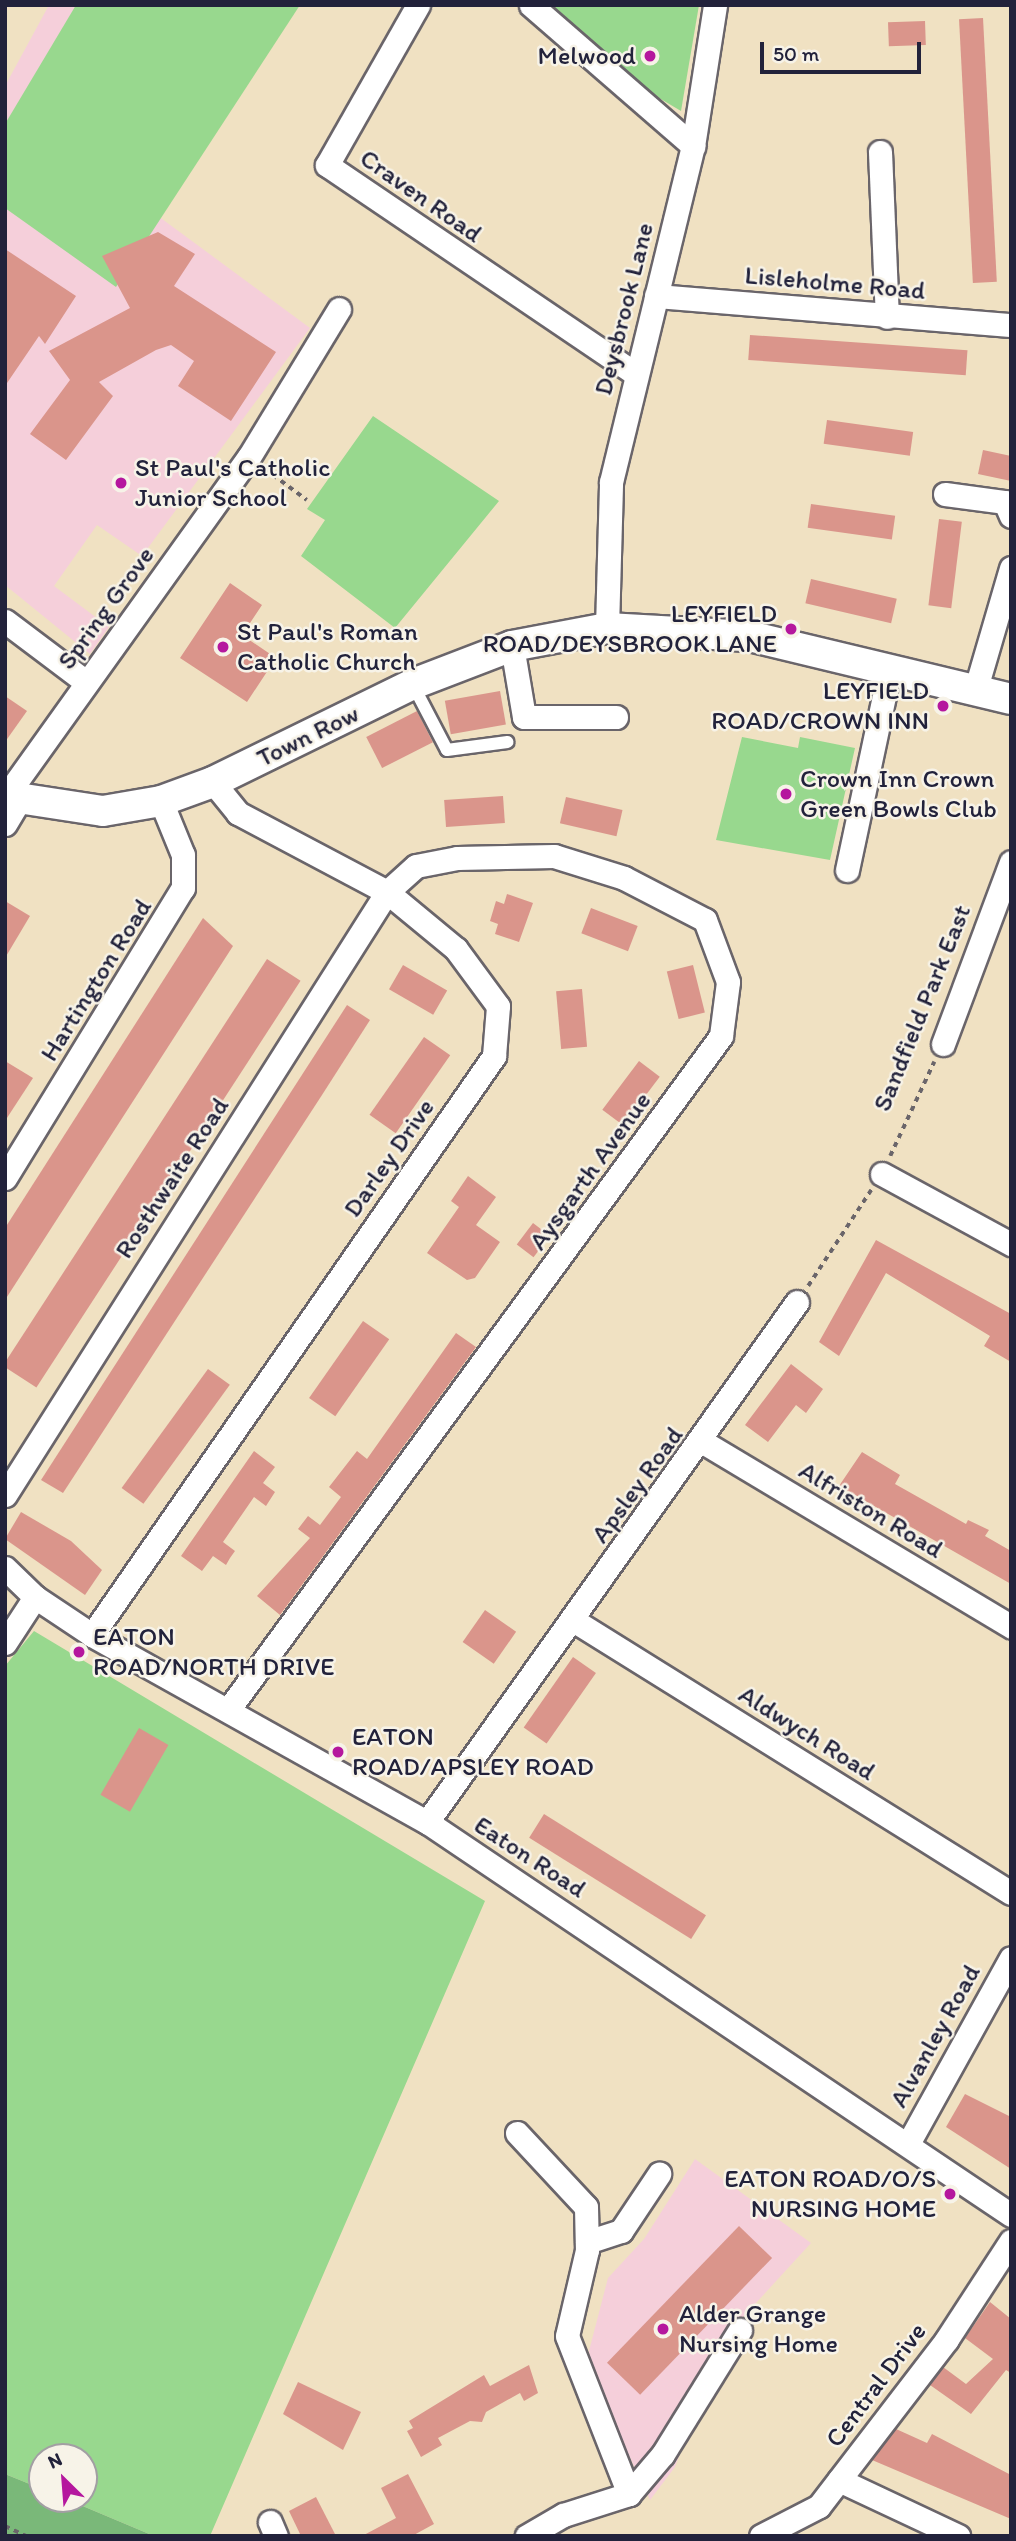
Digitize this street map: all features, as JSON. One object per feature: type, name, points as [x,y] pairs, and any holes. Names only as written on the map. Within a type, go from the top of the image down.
[{"type":"street","name":"Craven Road","points":[[418,5],[327,164],[636,374]]},
{"type":"street","points":[[531,5],[693,146]]},
{"type":"street","name":"Deysbrook Lane","points":[[607,628],[611,482],[693,146],[715,5]]},
{"type":"street","points":[[880,152],[887,317]]},
{"type":"street","name":"Lisleholme Road","points":[[656,296],[887,317],[1011,325]]},
{"type":"street","name":"Spring Grove","points":[[9,804],[86,682],[249,457],[340,309]]},
{"type":"street","points":[[944,494],[1005,502],[1011,516]]},
{"type":"street","points":[[976,688],[1011,568]]},
{"type":"street","points":[[5,621],[86,682]]},
{"type":"street","name":"Town Row","points":[[9,804],[103,811],[161,801],[214,782],[413,684],[512,646],[607,628],[749,636],[976,688],[1011,699]]},
{"type":"street","points":[[512,646],[524,718],[616,718]]},
{"type":"street","points":[[846,870],[890,668]]},
{"type":"street","name":"Darley Drive","points":[[92,1635],[494,1056],[498,1006],[456,948],[387,892],[238,813],[214,782]]},
{"type":"street","name":"Hartington Road","points":[[5,1178],[183,888],[183,855],[161,801]]},
{"type":"street","name":"Aysgarth Avenue","points":[[228,1710],[721,1035],[728,982],[705,920],[624,878],[554,856],[457,858],[416,866],[387,892]]},
{"type":"street","name":"Sandfield Park East","points":[[943,1044],[1011,862]]},
{"type":"street","name":"Rosthwaite Road","points":[[5,1495],[387,892]]},
{"type":"street","points":[[881,1174],[1011,1244]]},
{"type":"street","name":"Apsley Road","points":[[427,1822],[703,1442],[797,1303]]},
{"type":"street","name":"Alfriston Road","points":[[703,1442],[1011,1626]]},
{"type":"street","name":"Eaton Road","points":[[5,1568],[35,1597],[92,1635],[427,1822],[909,2142],[1011,2215]]},
{"type":"street","points":[[5,1643],[35,1597]]},
{"type":"street","name":"Aldwych Road","points":[[573,1620],[1011,1893]]},
{"type":"street","name":"Alvanley Road","points":[[909,2142],[1011,1958]]},
{"type":"street","points":[[517,2133],[586,2207],[587,2242],[567,2336],[629,2494]]},
{"type":"street","points":[[587,2242],[621,2231],[659,2174]]},
{"type":"street","name":"Central Drive","points":[[761,2536],[819,2506],[947,2339],[1011,2241]]},
{"type":"street","points":[[527,2536],[563,2515],[629,2494],[663,2454],[740,2330]]},
{"type":"street","points":[[839,2480],[958,2536]]},
{"type":"lane","points":[[413,684],[446,750],[507,742]]},
{"type":"path","points":[[249,457],[307,500]]},
{"type":"path","name":"Sandfield Park East","points":[[881,1174],[943,1044]]},
{"type":"path","points":[[797,1303],[881,1174]]},
{"type":"path","points":[[5,2526],[26,2536]]},
{"type":"shaded area","points":[[49,5],[296,5],[158,216],[310,328],[142,556],[97,525],[54,586],[109,627],[90,654],[5,585],[5,86]]},
{"type":"shaded area","name":"Alder Grange Nursing Home","points":[[695,2159],[811,2243],[722,2340],[675,2467],[650,2500],[592,2378],[589,2351],[608,2278],[644,2239]]},
{"type":"green space","points":[[76,5],[300,5],[116,287],[5,208],[5,124]]},
{"type":"green space","name":"Melwood","points":[[550,5],[699,5],[681,111],[654,95]]},
{"type":"green space","points":[[373,416],[499,501],[395,628],[301,556],[325,520],[307,509]]},
{"type":"green space","name":"Crown Inn Crown Green Bowls Club","points":[[742,737],[798,748],[800,737],[855,748],[830,860],[716,840]]},
{"type":"green space","points":[[34,1631],[485,1901],[210,2536],[154,2536],[98,2512],[98,2443],[28,2443],[28,2483],[5,2474],[5,1666]]},
{"type":"green space","points":[[5,2474],[28,2483],[28,2513],[98,2512],[154,2536],[5,2536]]},
{"type":"building","points":[[983,18],[997,282],[973,283],[959,19]]},
{"type":"building","points":[[925,21],[926,45],[889,46],[888,22]]},
{"type":"building","points":[[158,232],[195,254],[174,286],[276,352],[231,421],[178,386],[194,361],[171,345],[156,350],[99,382],[113,396],[66,460],[30,434],[70,380],[49,351],[130,308],[102,256]]},
{"type":"building","points":[[5,249],[76,296],[45,344],[39,336],[5,386]]},
{"type":"building","points":[[750,335],[967,350],[966,375],[748,360]]},
{"type":"building","points":[[827,420],[913,432],[910,456],[824,444]]},
{"type":"building","points":[[983,450],[1011,456],[1011,481],[978,474]]},
{"type":"building","points":[[811,504],[895,516],[892,540],[808,528]]},
{"type":"building","points":[[939,519],[962,522],[951,608],[928,605]]},
{"type":"building","points":[[811,579],[897,599],[891,623],[805,603]]},
{"type":"building","name":"St Paul's Roman Catholic Church","points":[[230,583],[262,605],[242,635],[276,658],[247,702],[180,658]]},
{"type":"building","points":[[500,691],[506,724],[451,734],[445,701]]},
{"type":"building","points":[[5,696],[27,711],[5,742]]},
{"type":"building","points":[[417,711],[433,742],[382,768],[366,737]]},
{"type":"building","points":[[503,796],[505,823],[446,827],[444,800]]},
{"type":"building","points":[[566,797],[623,810],[616,836],[560,823]]},
{"type":"building","points":[[507,894],[533,903],[519,942],[495,934],[498,924],[490,921],[496,901],[504,904]]},
{"type":"building","points":[[5,901],[30,916],[5,958]]},
{"type":"building","points":[[591,908],[638,926],[628,951],[581,933]]},
{"type":"building","points":[[203,918],[233,946],[5,1300],[5,1228]]},
{"type":"building","points":[[267,959],[301,981],[36,1388],[5,1367],[5,1362]]},
{"type":"building","points":[[403,965],[447,990],[433,1015],[389,989]]},
{"type":"building","points":[[693,965],[705,1013],[679,1019],[667,972]]},
{"type":"building","points":[[582,989],[587,1047],[561,1049],[556,991]]},
{"type":"building","points":[[347,1005],[370,1020],[322,1095],[63,1493],[41,1480]]},
{"type":"building","points":[[424,1037],[450,1055],[396,1133],[370,1115]]},
{"type":"building","points":[[5,1061],[33,1078],[5,1121]]},
{"type":"building","points":[[639,1061],[660,1077],[623,1125],[602,1110]]},
{"type":"building","points":[[468,1176],[496,1197],[476,1225],[500,1242],[475,1278],[467,1280],[427,1253],[459,1207],[451,1201]]},
{"type":"building","points":[[533,1223],[550,1236],[534,1257],[517,1245]]},
{"type":"building","points":[[876,1240],[1011,1314],[1011,1362],[984,1346],[990,1336],[886,1273],[839,1356],[819,1342]]},
{"type":"building","points":[[363,1321],[389,1339],[335,1416],[309,1398]]},
{"type":"building","points":[[456,1333],[476,1347],[280,1615],[257,1596],[310,1538],[298,1529],[308,1516],[320,1525],[341,1497],[329,1487],[357,1451],[367,1459]]},
{"type":"building","points":[[791,1364],[823,1389],[806,1413],[796,1405],[768,1442],[745,1425]]},
{"type":"building","points":[[208,1369],[230,1385],[143,1504],[122,1488]]},
{"type":"building","points":[[254,1451],[275,1467],[263,1483],[275,1492],[266,1506],[254,1497],[223,1542],[235,1551],[226,1565],[213,1556],[202,1571],[181,1556]]},
{"type":"building","points":[[862,1452],[900,1475],[895,1484],[966,1524],[968,1520],[989,1530],[985,1536],[1011,1551],[1011,1584],[839,1486]]},
{"type":"building","points":[[21,1512],[71,1541],[102,1570],[85,1595],[5,1539]]},
{"type":"building","points":[[485,1610],[516,1632],[494,1664],[463,1642]]},
{"type":"building","points":[[573,1657],[596,1673],[547,1744],[524,1727]]},
{"type":"building","points":[[139,1728],[168,1745],[130,1812],[100,1795]]},
{"type":"building","points":[[544,1814],[706,1915],[691,1939],[529,1838]]},
{"type":"building","points":[[965,2094],[1011,2117],[1011,2169],[946,2127]]},
{"type":"building","points":[[739,2226],[772,2258],[640,2395],[607,2363]]},
{"type":"building","points":[[990,2302],[1011,2319],[1011,2373],[1006,2370],[971,2414],[930,2385],[943,2367],[966,2384],[993,2359],[965,2338]]},
{"type":"building","points":[[529,2365],[538,2393],[524,2401],[520,2393],[486,2412],[482,2422],[470,2421],[438,2438],[442,2445],[421,2457],[407,2431],[413,2428],[409,2421],[484,2375],[490,2386]]},
{"type":"building","points":[[298,2382],[361,2412],[343,2450],[283,2414]]},
{"type":"building","points":[[896,2429],[927,2443],[932,2434],[1011,2475],[1011,2519],[872,2460]]},
{"type":"building","points":[[408,2474],[434,2524],[412,2536],[362,2536],[396,2518],[381,2488]]},
{"type":"building","points":[[316,2497],[336,2536],[301,2536],[289,2511]]},
{"type":"place","name":"Melwood","points":[[650,56]]},
{"type":"place","name":"St Paul's Catholic Junior School","points":[[121,483]]},
{"type":"place","name":"LEYFIELD ROAD/DEYSBROOK LANE","points":[[791,629]]},
{"type":"place","name":"St Paul's Roman Catholic Church","points":[[223,647]]},
{"type":"place","name":"LEYFIELD ROAD/CROWN INN","points":[[943,706]]},
{"type":"place","name":"Crown Inn Crown Green Bowls Club","points":[[786,794]]},
{"type":"place","name":"EATON ROAD/NORTH DRIVE","points":[[79,1652]]},
{"type":"place","name":"EATON ROAD/APSLEY ROAD","points":[[338,1752]]},
{"type":"place","name":"EATON ROAD/O/S NURSING HOME","points":[[950,2194]]},
{"type":"place","name":"Alder Grange Nursing Home","points":[[663,2329]]}]
